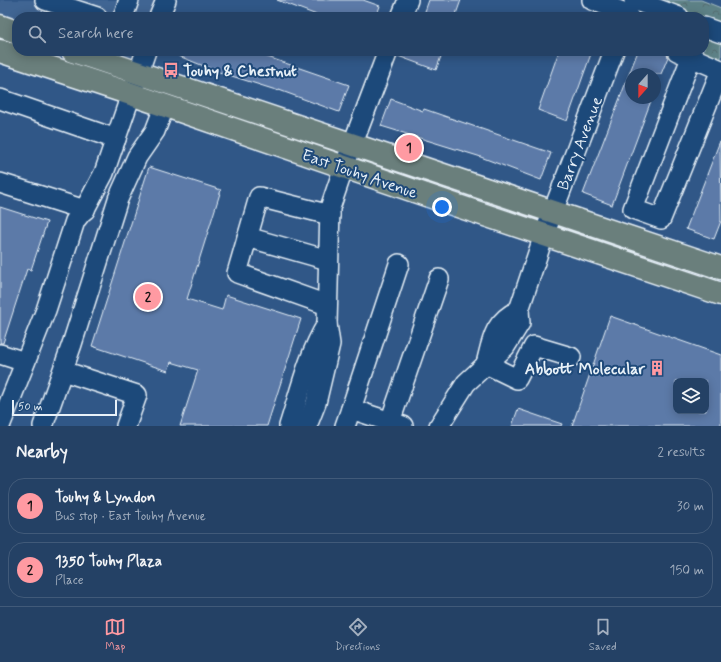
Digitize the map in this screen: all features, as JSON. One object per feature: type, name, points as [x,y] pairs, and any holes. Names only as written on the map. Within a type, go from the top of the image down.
[{"type":"main road","points":[[0,26],[12,30]]},
{"type":"main road","name":"East Touhy Avenue","points":[[0,51],[12,55]]},
{"type":"main road","name":"East Touhy Avenue","points":[[15,56],[165,105],[721,294]]},
{"type":"main road","name":"East Touhy Avenue","points":[[88,56],[721,268]]},
{"type":"street","points":[[45,0],[82,12]]},
{"type":"street","points":[[125,12],[129,0]]},
{"type":"street","points":[[161,12],[166,0]]},
{"type":"street","points":[[403,12],[408,0]]},
{"type":"street","points":[[592,0],[652,12]]},
{"type":"street","points":[[709,29],[721,33]]},
{"type":"street","points":[[0,426],[46,310],[75,221],[85,210],[104,173],[144,56]]},
{"type":"street","points":[[306,426],[316,403],[330,344],[327,324],[327,305],[330,208],[386,56]]},
{"type":"street","name":"Barry Avenue","points":[[439,426],[466,383],[505,347],[520,323],[519,310],[552,211],[612,56]]},
{"type":"street","points":[[683,56],[634,209],[661,219],[721,70],[689,56]]},
{"type":"street","points":[[0,99],[116,139]]},
{"type":"street","points":[[44,426],[118,199],[137,157],[155,131],[165,105]]},
{"type":"street","points":[[0,183],[85,210]]},
{"type":"street","points":[[327,305],[237,273],[259,197],[330,215]]},
{"type":"street","points":[[247,237],[328,260]]},
{"type":"street","points":[[399,264],[348,418],[387,423],[439,279]]},
{"type":"street","points":[[289,426],[318,338],[327,324]]},
{"type":"street","points":[[486,364],[517,379],[534,346],[571,357]]},
{"type":"street","points":[[0,354],[25,362]]},
{"type":"street","points":[[63,370],[137,395],[126,426]]},
{"type":"shaded area","points":[[0,0],[157,0],[153,12],[12,12],[12,20],[0,16]]},
{"type":"shaded area","points":[[113,56],[136,56],[133,63]]},
{"type":"green space","points":[[646,0],[701,0],[721,8],[721,59],[709,55],[709,12],[641,12]]},
{"type":"building","points":[[277,0],[363,0],[380,6],[378,12],[309,12]]},
{"type":"building","points":[[429,0],[461,0],[457,12],[425,12]]},
{"type":"building","points":[[179,56],[265,56],[349,85],[339,112],[279,90],[219,72]]},
{"type":"building","points":[[398,56],[441,56],[436,70]]},
{"type":"building","points":[[557,56],[590,56],[567,121],[538,110]]},
{"type":"building","points":[[636,56],[668,57],[661,74],[661,68],[631,68]]},
{"type":"building","points":[[625,85],[625,104],[650,104],[612,205],[583,194]]},
{"type":"building","points":[[391,99],[551,153],[541,180],[478,156],[381,126]]},
{"type":"building","points":[[720,141],[721,221],[714,239],[686,229]]},
{"type":"building","points":[[149,167],[221,190],[187,299],[222,310],[226,295],[301,319],[267,426],[180,426],[198,370],[171,362],[168,371],[92,346]]},
{"type":"building","points":[[0,207],[47,222],[31,270],[27,269],[3,343],[0,343]]},
{"type":"building","name":"Abbott Molecular","points":[[610,316],[721,355],[721,426],[572,426]]},
{"type":"building","name":"Abbott Molecular","points":[[518,409],[562,424],[561,426],[512,426]]},
{"type":"place","name":"Touhy & Chestnut","points":[[171,70]]},
{"type":"place","name":"Touhy & Lyndon","points":[[409,148]]},
{"type":"place","name":"1350 Touhy Plaza","points":[[148,297]]},
{"type":"place","name":"Abbott Molecular","points":[[657,368]]}]
